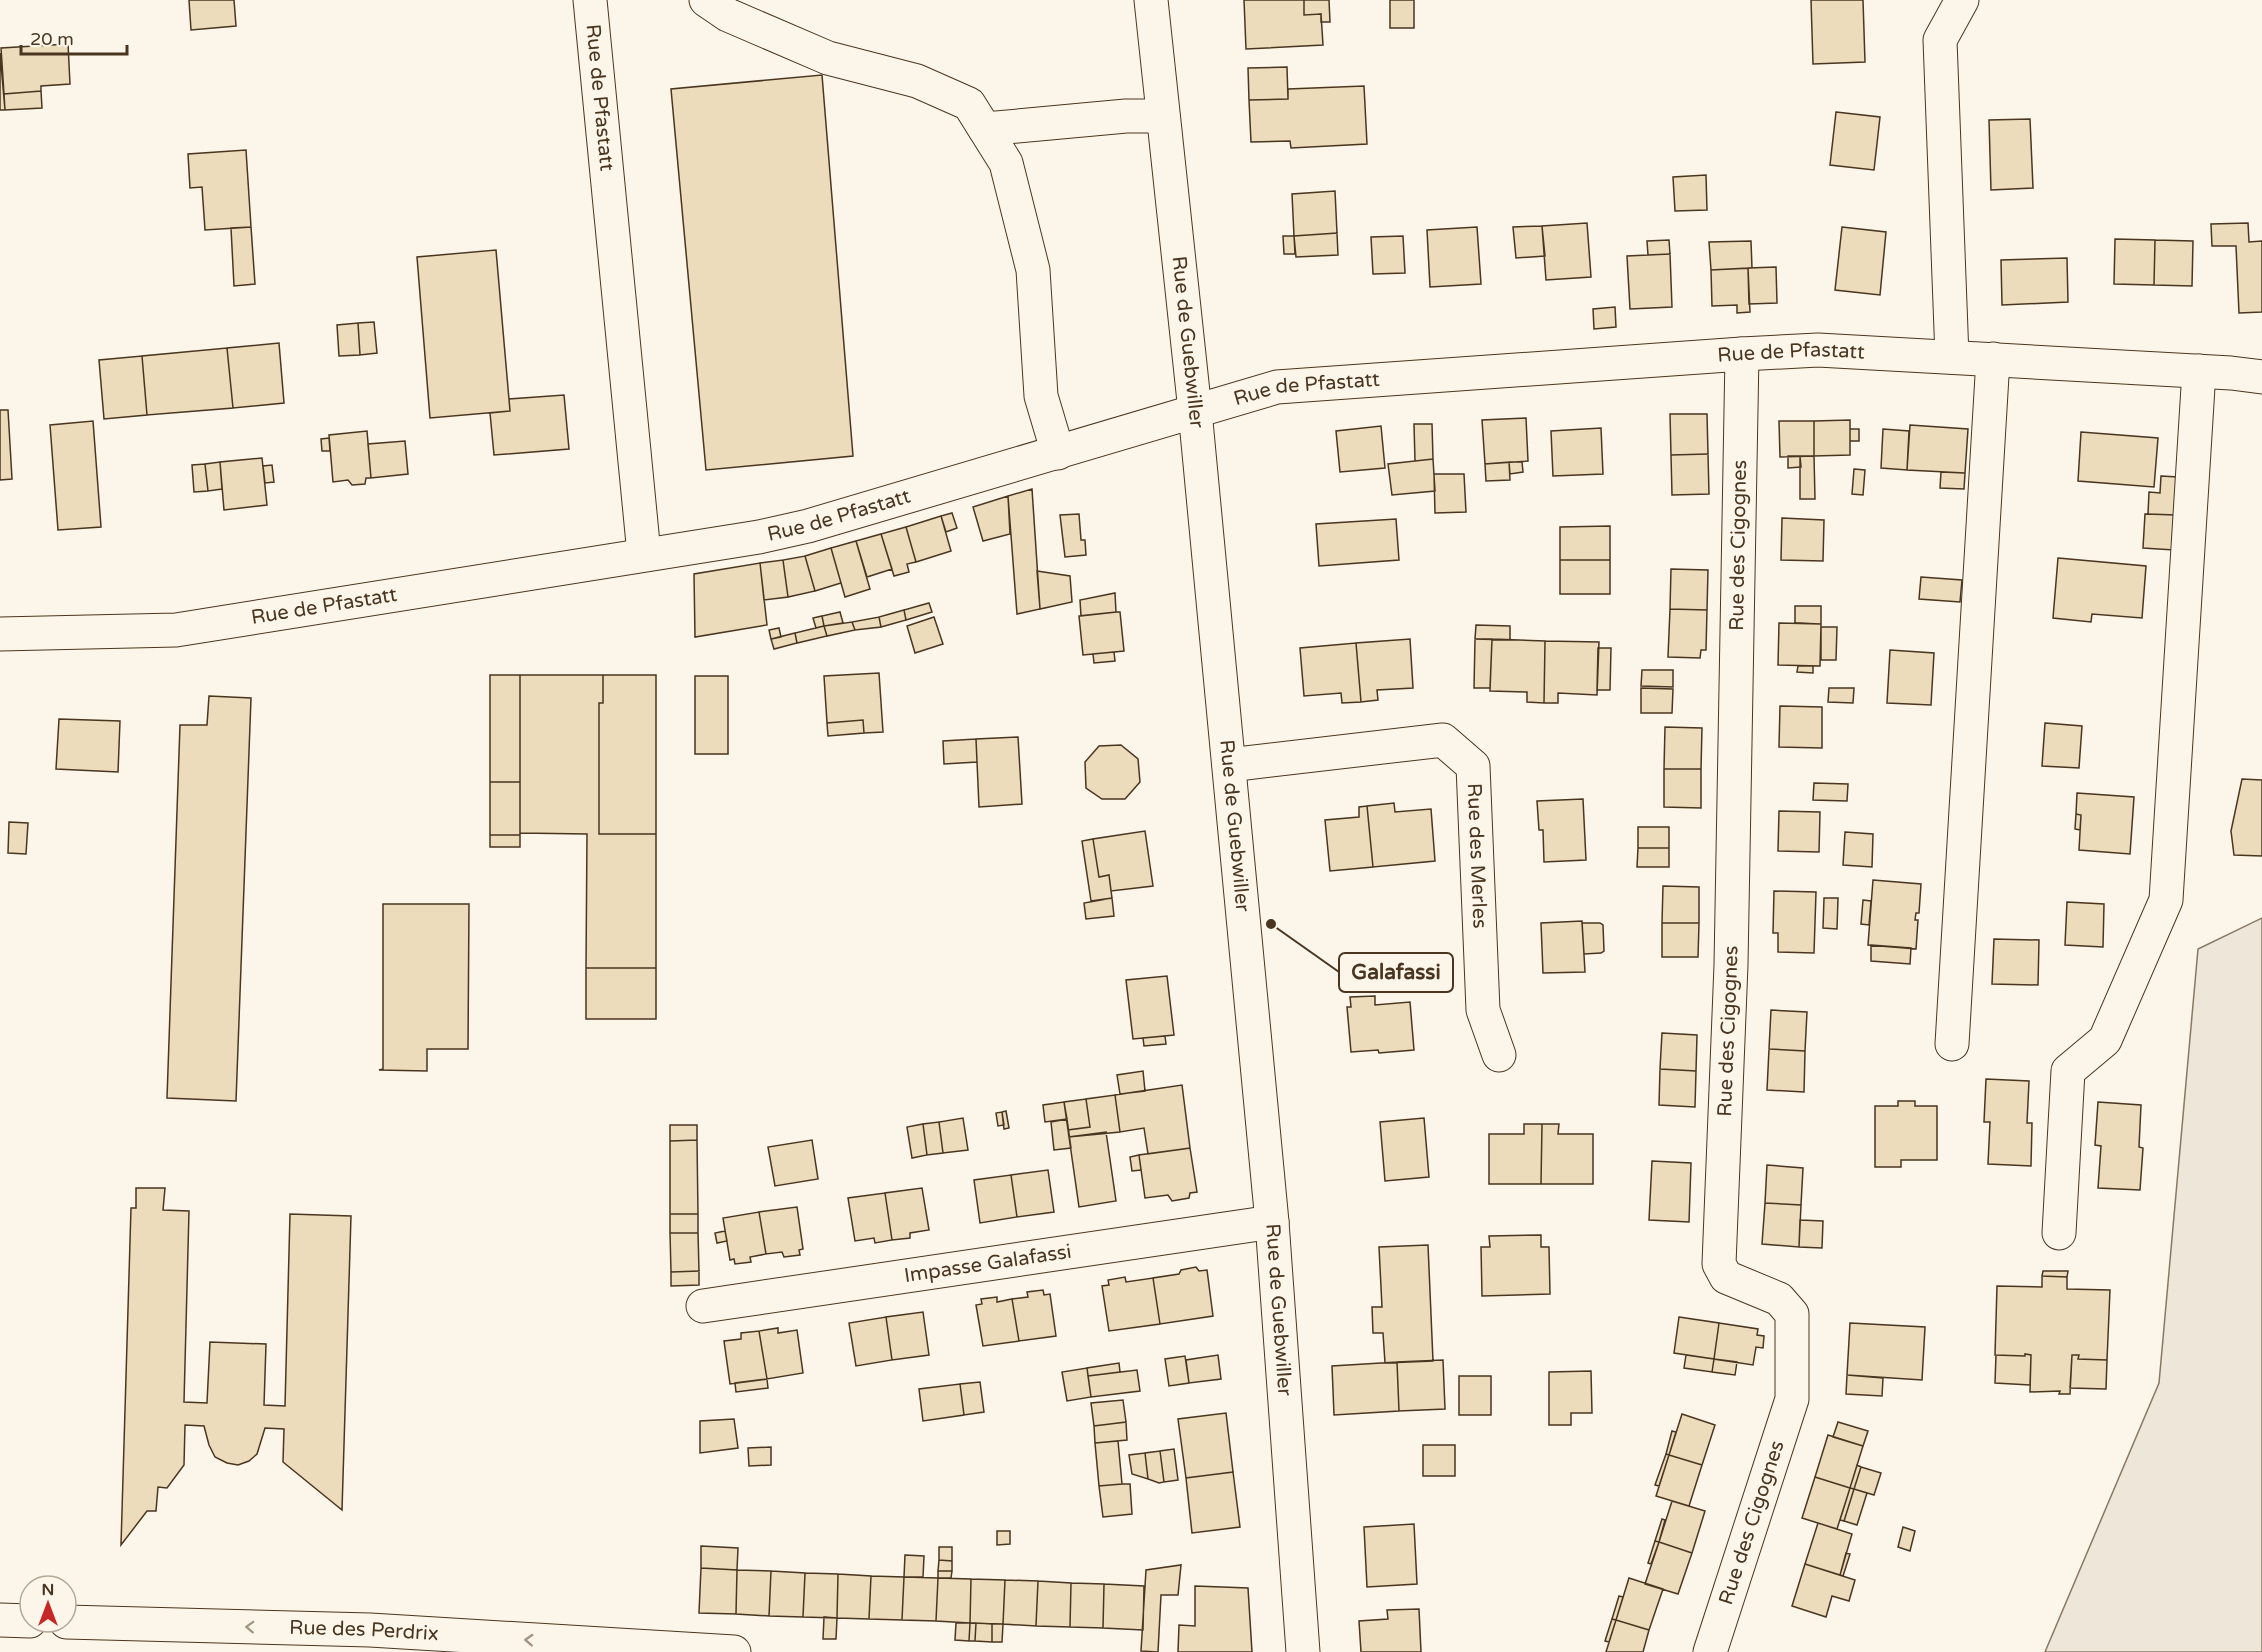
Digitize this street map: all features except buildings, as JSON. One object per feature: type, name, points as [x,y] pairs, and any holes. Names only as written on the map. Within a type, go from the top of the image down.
[{"type":"street","name":"Rue de Pfastatt","points":[[590,0],[644,554]]},
{"type":"street","name":"Rue de Guebwiller","points":[[1151,0],[1196,411],[1272,1222],[1303,1652]]},
{"type":"street","points":[[1952,357],[1941,40],[1962,0]]},
{"type":"street","points":[[723,5],[828,58],[917,81],[969,104],[1006,163],[1033,270],[1041,396],[1058,453]]},
{"type":"street","points":[[985,129],[1126,116],[1163,116]]},
{"type":"street","name":"Rue de Pfastatt","points":[[0,634],[176,630],[759,537],[808,526],[1277,387],[1742,354],[1818,351],[2199,371],[2262,377]]},
{"type":"street","name":"Rue des Cigognes","points":[[1710,1652],[1792,1399],[1792,1314],[1779,1299],[1726,1277],[1719,1264],[1731,965],[1742,354]]},
{"type":"street","points":[[1952,1044],[1993,359]]},
{"type":"street","points":[[2059,1233],[2068,1071],[2105,1040],[2166,900],[2199,371]]},
{"type":"street","name":"Rue des Merles","points":[[1229,765],[1443,740],[1473,766],[1483,1010],[1499,1055]]},
{"type":"street","name":"Impasse Galafassi","points":[[703,1306],[1272,1222]]},
{"type":"street","points":[[0,1620],[18,1621]]},
{"type":"street","name":"Rue des Perdrix","points":[[78,1622],[370,1630],[734,1652]]},
{"type":"shaded area","points":[[2262,918],[2262,1652],[2045,1652],[2159,1383],[2198,949]]},
{"type":"place","name":"Galafassi","points":[[1271,924]]}]
